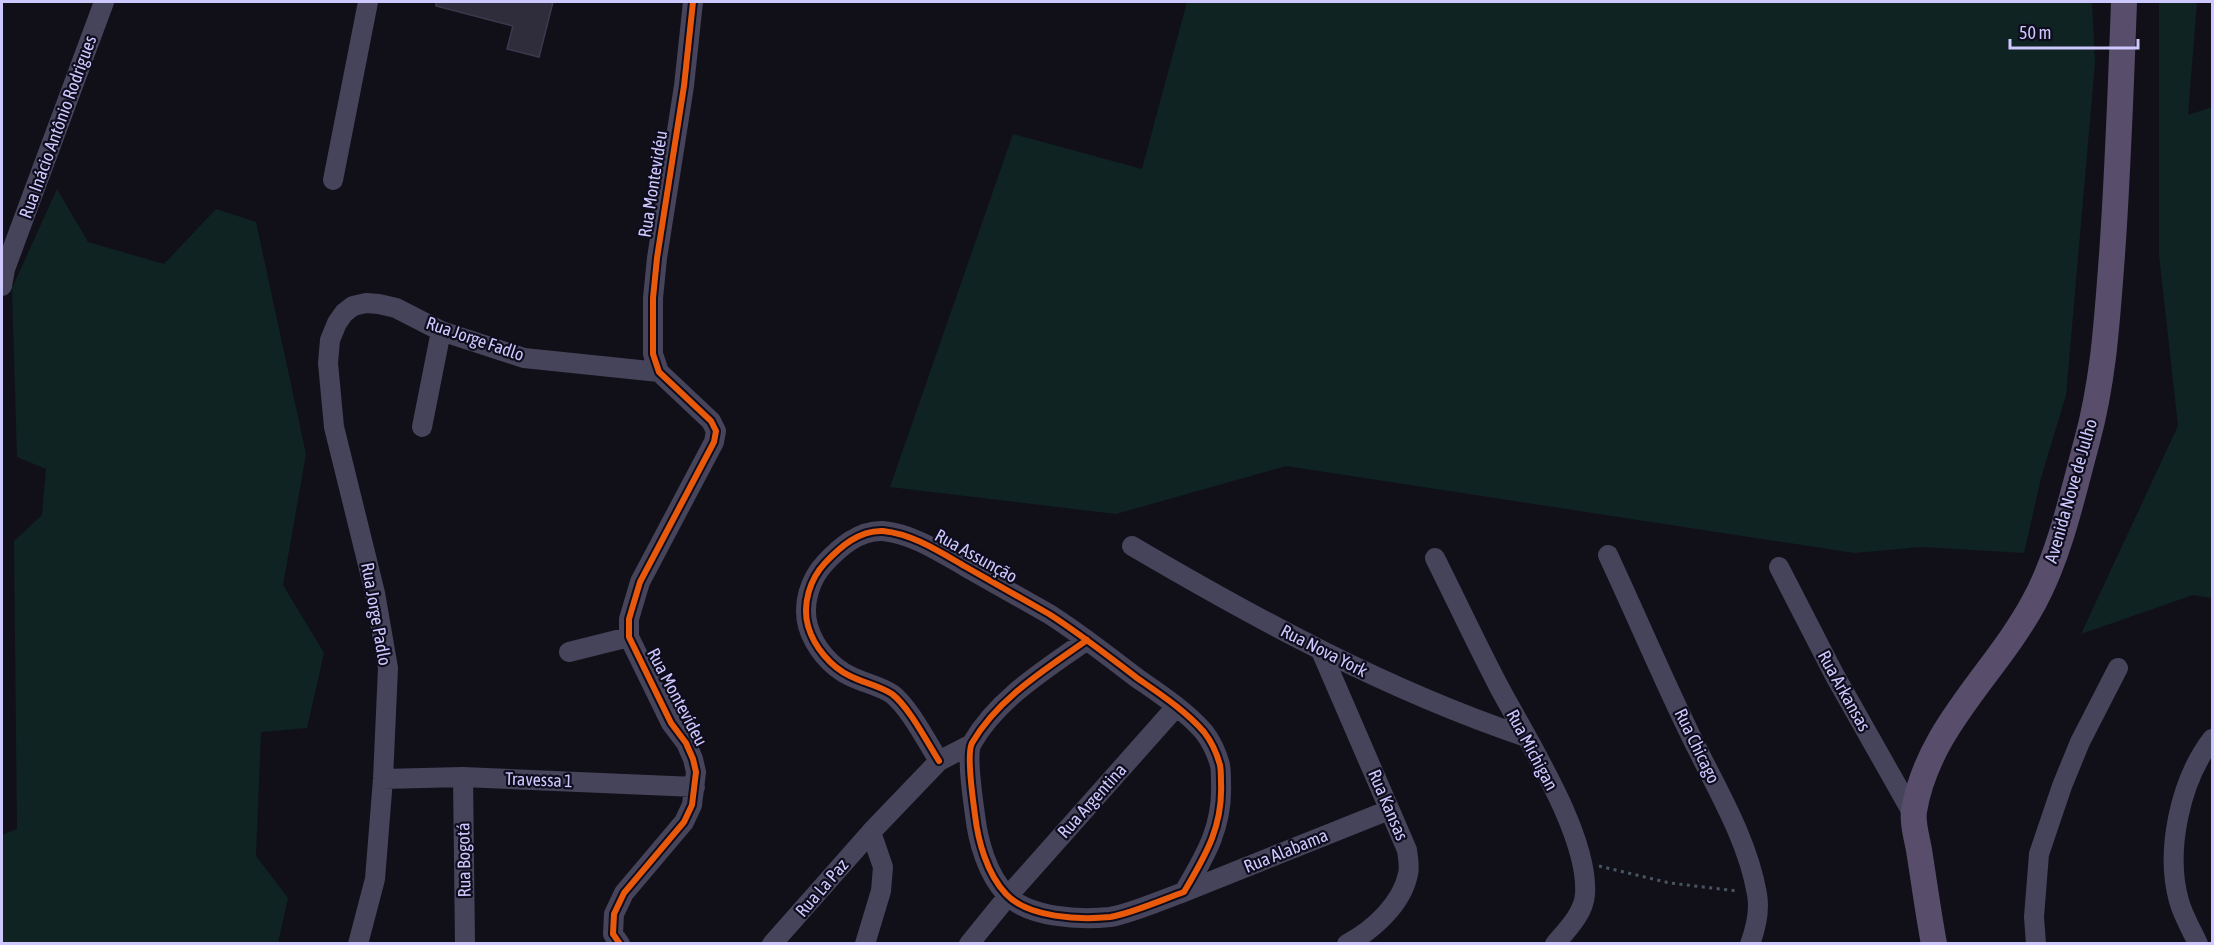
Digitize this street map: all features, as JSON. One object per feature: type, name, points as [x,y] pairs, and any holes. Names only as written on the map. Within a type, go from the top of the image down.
[{"type":"main road","name":"Avenida Nove de Julho","points":[[1934,944],[1913,814],[1927,764],[1962,704],[2016,632],[2035,600],[2063,525],[2087,439],[2106,348],[2118,160],[2124,2]]},
{"type":"street","name":"Rua Inácio Antônio Rodrigues","points":[[2,286],[5,269],[104,2]]},
{"type":"street","points":[[333,180],[368,2]]},
{"type":"street","name":"Rua Montevidéu","points":[[659,372],[653,354],[653,298],[657,258],[684,86],[693,2]]},
{"type":"street","name":"Rua Jorge Fadlo","points":[[337,323],[353,306],[366,303],[379,304],[396,308],[441,331],[524,358],[659,372]]},
{"type":"street","name":"Rua Jorge Padlo","points":[[337,323],[330,340],[328,363],[334,427],[375,593],[388,668],[383,779],[375,879],[358,944]]},
{"type":"street","points":[[422,427],[441,331]]},
{"type":"street","name":"Rua Montevídeu","points":[[620,944],[613,934],[614,914],[624,893],[684,822],[692,805],[695,787],[696,772],[693,759],[651,683],[629,637],[629,619],[640,582],[714,442],[716,431],[711,421],[659,372]]},
{"type":"street","name":"Rua Assunção","points":[[939,761],[904,706],[891,694],[848,676],[826,658],[812,637],[805,610],[816,573],[838,550],[866,534],[880,531],[893,533],[923,543],[1040,609],[1087,640],[1176,706],[1204,733],[1220,766],[1222,796],[1218,826],[1204,858],[1184,892]]},
{"type":"street","name":"Rua Nova York","points":[[1132,546],[1226,601],[1387,683],[1526,737]]},
{"type":"street","name":"Rua Chicago","points":[[1608,555],[1749,862],[1757,893],[1756,926],[1750,944]]},
{"type":"street","name":"Rua Michigan","points":[[1435,558],[1568,819],[1583,862],[1585,894],[1582,909],[1555,944]]},
{"type":"street","name":"Rua Arkansas","points":[[1779,567],[1835,676],[1913,814]]},
{"type":"street","points":[[569,651],[629,637]]},
{"type":"street","points":[[865,944],[881,891],[883,867],[871,832],[939,761],[970,746],[995,712],[1028,682],[1087,640]]},
{"type":"street","name":"Rua Kansas","points":[[1322,651],[1407,850],[1409,872],[1403,891],[1383,916],[1347,944]]},
{"type":"street","points":[[2036,944],[2034,917],[2039,854],[2080,742],[2118,668]]},
{"type":"street","name":"Rua Argentina","points":[[969,944],[1008,896],[1176,706]]},
{"type":"street","points":[[2198,944],[2180,903],[2173,856],[2179,814],[2194,772],[2212,739]]},
{"type":"street","points":[[970,746],[971,786],[976,826],[988,866],[1008,896]]},
{"type":"street","name":"Travessa 1","points":[[383,779],[463,777],[695,787]]},
{"type":"street","name":"Rua Bogotá","points":[[463,777],[465,944]]},
{"type":"street","name":"Rua Alabama","points":[[1008,896],[1048,915],[1079,918],[1112,916],[1184,892],[1389,810]]},
{"type":"street","name":"Rua La Paz","points":[[772,944],[871,832]]},
{"type":"path","points":[[1583,862],[1670,883],[1757,893]]},
{"type":"green space","points":[[1187,2],[2092,2],[2095,63],[2066,395],[2041,478],[2024,553],[1921,547],[1854,553],[1286,466],[1116,514],[890,487],[1013,134],[1142,169]]},
{"type":"green space","points":[[2159,2],[2197,2],[2188,115],[2212,107],[2212,598],[2193,595],[2081,634],[2178,426],[2159,255]]},
{"type":"green space","points":[[57,189],[88,242],[164,264],[216,209],[256,222],[306,454],[283,585],[324,653],[307,728],[261,732],[256,856],[288,898],[278,943],[2,943],[2,835],[17,829],[14,541],[42,515],[46,469],[17,457],[12,288]]},
{"type":"building","points":[[436,2],[553,2],[539,57],[507,49],[513,26],[436,6]]},
{"type":"cycle path","points":[[620,944],[613,934],[614,914],[624,893],[684,822],[692,805],[696,772],[686,743],[671,723],[629,637],[629,619],[640,582],[714,442],[716,431],[711,421],[659,372],[653,354],[653,298],[657,258],[684,86],[693,2]]},
{"type":"cycle path","points":[[939,761],[911,716],[898,700],[887,691],[850,676],[836,667],[819,649],[808,626],[807,601],[815,576],[837,551],[866,533],[883,531],[916,540],[1049,614],[1082,637],[1093,645],[1104,653],[1137,678],[1172,703],[1204,732],[1220,765],[1221,799],[1211,840],[1184,892],[1137,910],[1110,917],[1055,916],[1027,908],[1006,894],[999,886],[984,857],[976,825],[972,789],[970,767],[972,743],[995,712],[1009,698],[1039,673],[1055,662],[1071,651],[1087,640]]}]
